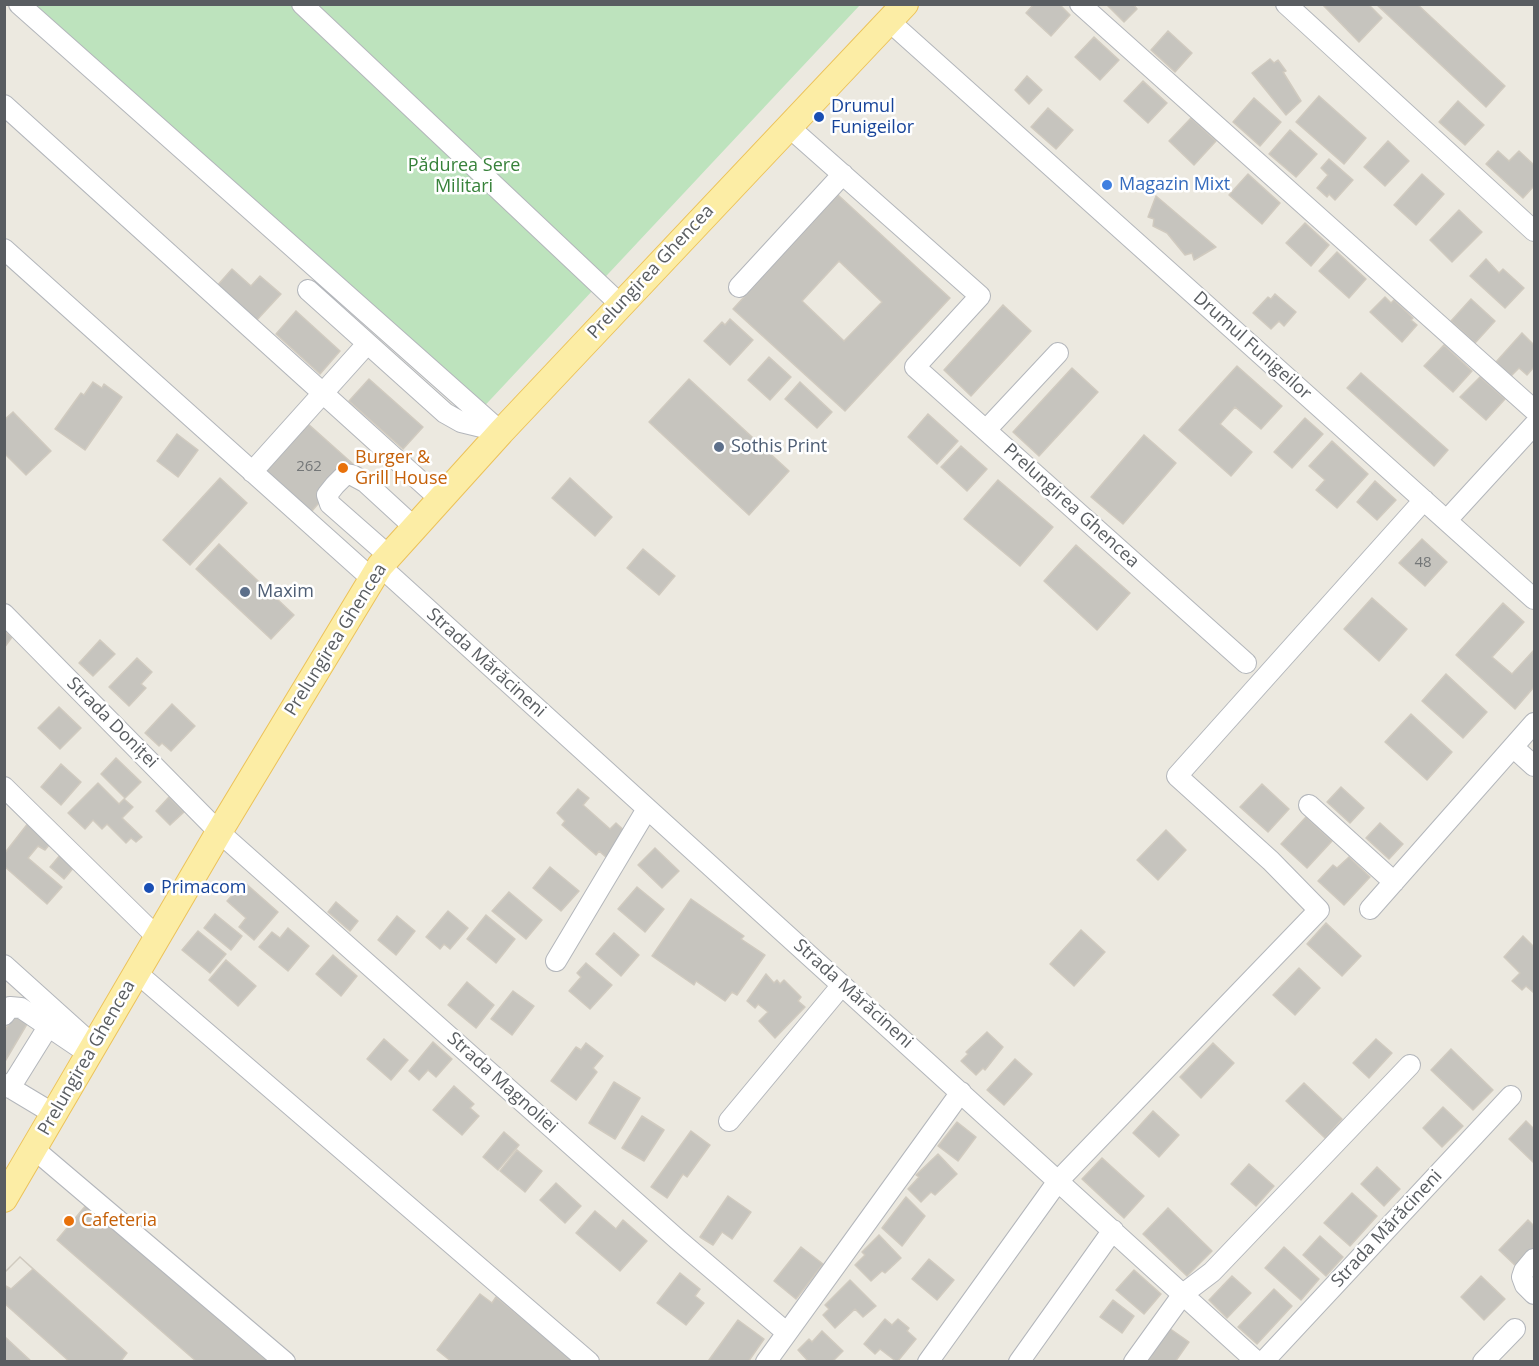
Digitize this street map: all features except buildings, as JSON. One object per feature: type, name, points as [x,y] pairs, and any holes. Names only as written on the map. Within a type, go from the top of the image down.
[{"type":"main road","name":"Prelungirea Ghencea","points":[[4,1199],[219,832],[380,567],[414,527],[620,304],[897,13]]},
{"type":"street","points":[[20,4],[501,432]]},
{"type":"street","points":[[302,4],[620,304]]},
{"type":"street","points":[[1080,4],[1534,410]]},
{"type":"street","points":[[1286,4],[1534,231]]},
{"type":"street","name":"Drumul Funigeilor","points":[[897,13],[1534,599]]},
{"type":"street","points":[[4,105],[440,499]]},
{"type":"street","name":"Prelungirea Ghencea","points":[[789,127],[980,296],[915,367],[1246,663]]},
{"type":"street","points":[[739,287],[843,174]]},
{"type":"street","points":[[4,249],[252,472],[380,567]]},
{"type":"street","points":[[308,290],[450,417],[501,432]]},
{"type":"street","points":[[252,472],[368,344]]},
{"type":"street","points":[[986,430],[1058,353]]},
{"type":"street","points":[[1447,520],[1534,425]]},
{"type":"street","points":[[380,567],[330,504],[327,495],[335,485],[346,474],[352,475],[365,483],[414,527]]},
{"type":"street","points":[[928,1362],[1058,1181],[1319,910],[1271,861],[1177,776],[1424,500]]},
{"type":"street","name":"Strada Mărăcineni","points":[[380,567],[1257,1362]]},
{"type":"street","name":"Strada Doniței","points":[[4,614],[219,832]]},
{"type":"street","points":[[1370,909],[1534,723]]},
{"type":"street","points":[[1513,747],[1534,766]]},
{"type":"street","points":[[4,787],[157,937]]},
{"type":"street","points":[[1309,805],[1394,882]]},
{"type":"street","points":[[556,961],[647,809]]},
{"type":"street","name":"Strada Magnoliei","points":[[219,832],[676,1239],[786,1332]]},
{"type":"street","points":[[4,965],[92,1050]]},
{"type":"street","points":[[137,973],[590,1362]]},
{"type":"street","points":[[729,1121],[842,985]]},
{"type":"street","points":[[4,1014],[10,1007],[16,1007],[92,1050]]},
{"type":"street","points":[[48,1027],[7,1086],[54,1114]]},
{"type":"street","points":[[1134,1362],[1183,1294],[1212,1272],[1410,1065]]},
{"type":"street","points":[[766,1362],[961,1092]]},
{"type":"street","name":"Strada Mărăcineni","points":[[1263,1362],[1511,1096]]},
{"type":"street","points":[[34,1149],[285,1362]]},
{"type":"street","points":[[1019,1362],[1113,1230]]},
{"type":"street","points":[[1534,1259],[1524,1270],[1522,1277],[1525,1285],[1534,1294]]},
{"type":"street","points":[[1483,1362],[1515,1329]]},
{"type":"green space","name":"Pădurea Sere Militari","points":[[14,5],[860,5],[476,415]]},
{"type":"place","name":"Drumul Funigeilor","points":[[819,117]]},
{"type":"place","name":"Magazin Mixt","points":[[1107,185]]},
{"type":"place","name":"Sothis Print","points":[[719,447]]},
{"type":"place","name":"Burger & Grill House","points":[[343,468]]},
{"type":"place","name":"Maxim","points":[[245,592]]},
{"type":"place","name":"Primacom","points":[[149,888]]},
{"type":"place","name":"Cafeteria","points":[[69,1221]]}]
